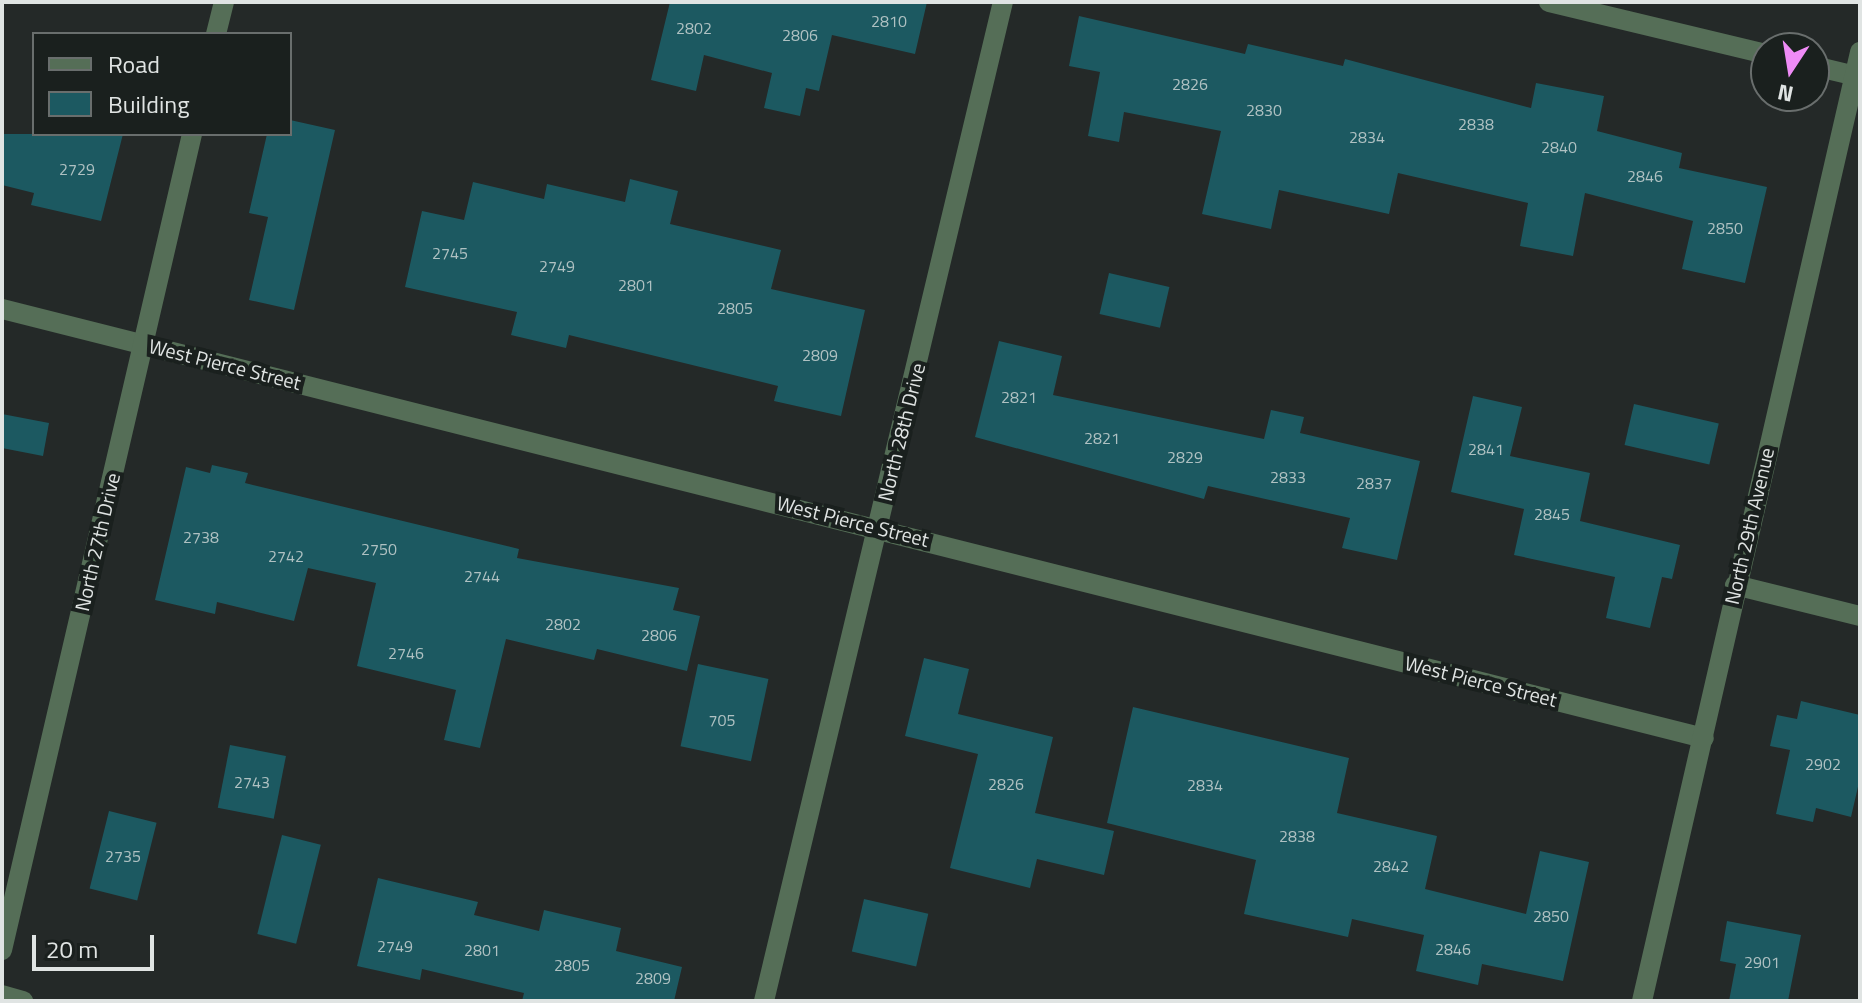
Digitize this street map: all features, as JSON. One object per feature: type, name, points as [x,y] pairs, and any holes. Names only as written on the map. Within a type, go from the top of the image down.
[{"type":"street","points":[[216,32],[224,2]]},
{"type":"street","name":"North 28th Drive","points":[[764,1001],[1003,2]]},
{"type":"street","points":[[1549,2],[1750,50]]},
{"type":"street","name":"North 29th Avenue","points":[[1642,1001],[1704,738],[1735,585],[1857,76],[1860,52]]},
{"type":"street","points":[[1830,70],[1857,76]]},
{"type":"street","name":"North 27th Drive","points":[[2,950],[192,136]]},
{"type":"street","name":"West Pierce Street","points":[[2,309],[878,527],[1704,738]]},
{"type":"street","points":[[1735,585],[1860,616]]},
{"type":"street","points":[[2,995],[23,1001]]},
{"type":"building","points":[[670,2],[927,2],[915,54],[832,35],[819,91],[806,88],[800,116],[764,108],[772,73],[704,55],[696,91],[651,80]]},
{"type":"building","points":[[1079,16],[1245,54],[1248,44],[1343,66],[1345,59],[1531,108],[1536,83],[1604,96],[1597,131],[1682,153],[1679,168],[1767,187],[1745,283],[1682,269],[1693,221],[1585,193],[1573,256],[1520,246],[1528,203],[1398,173],[1389,214],[1279,190],[1271,229],[1202,214],[1221,131],[1124,112],[1119,142],[1088,136],[1100,72],[1069,66]]},
{"type":"building","points":[[292,120],[335,130],[294,310],[249,300],[268,217],[249,213],[267,136],[292,136]]},
{"type":"building","points":[[2,134],[122,136],[101,221],[31,205],[34,193],[2,185]]},
{"type":"building","points":[[630,179],[678,191],[670,224],[781,250],[771,289],[865,310],[841,416],[774,401],[778,386],[569,335],[566,348],[511,335],[517,312],[405,287],[422,211],[464,220],[473,182],[544,199],[547,184],[625,202]]},
{"type":"building","points":[[1109,273],[1169,287],[1160,328],[1100,314]]},
{"type":"building","points":[[999,341],[1062,356],[1053,395],[1264,439],[1271,410],[1304,417],[1300,433],[1420,461],[1397,560],[1342,548],[1350,518],[1208,486],[1204,499],[975,437]]},
{"type":"building","points":[[1473,396],[1522,407],[1510,456],[1590,473],[1580,521],[1680,545],[1672,579],[1662,577],[1650,628],[1606,618],[1615,577],[1514,555],[1524,509],[1451,492]]},
{"type":"building","points":[[1634,404],[1719,424],[1709,464],[1625,445]]},
{"type":"building","points":[[2,414],[49,423],[43,456],[2,448]]},
{"type":"building","points":[[212,465],[248,473],[245,483],[519,549],[517,558],[679,588],[673,610],[700,616],[687,671],[597,649],[594,660],[506,639],[480,748],[444,740],[456,690],[357,666],[376,583],[308,568],[294,621],[217,602],[215,614],[155,600],[186,467],[210,473]]},
{"type":"building","points":[[924,658],[969,669],[958,714],[1053,737],[1035,813],[1114,831],[1104,875],[1037,859],[1030,888],[950,868],[978,754],[905,736]]},
{"type":"building","points":[[698,664],[768,679],[751,761],[681,746]]},
{"type":"building","points":[[1801,701],[1860,715],[1860,778],[1851,817],[1816,808],[1813,822],[1776,814],[1790,750],[1770,746],[1777,715],[1797,719]]},
{"type":"building","points":[[1133,707],[1349,758],[1337,813],[1437,836],[1425,889],[1526,914],[1540,851],[1589,862],[1563,981],[1482,964],[1478,985],[1416,971],[1424,935],[1352,919],[1348,937],[1244,914],[1256,860],[1107,823]]},
{"type":"building","points":[[230,745],[286,756],[274,819],[218,808]]},
{"type":"building","points":[[109,811],[157,823],[137,900],[90,889]]},
{"type":"building","points":[[282,835],[321,845],[296,944],[257,934]]},
{"type":"building","points":[[378,878],[478,902],[474,915],[539,931],[544,910],[621,928],[616,951],[682,967],[674,1001],[522,1001],[524,993],[422,969],[420,980],[357,966]]},
{"type":"building","points":[[864,899],[928,914],[916,966],[852,952]]},
{"type":"building","points":[[1727,921],[1801,935],[1788,1001],[1729,1001],[1736,964],[1720,961]]}]
